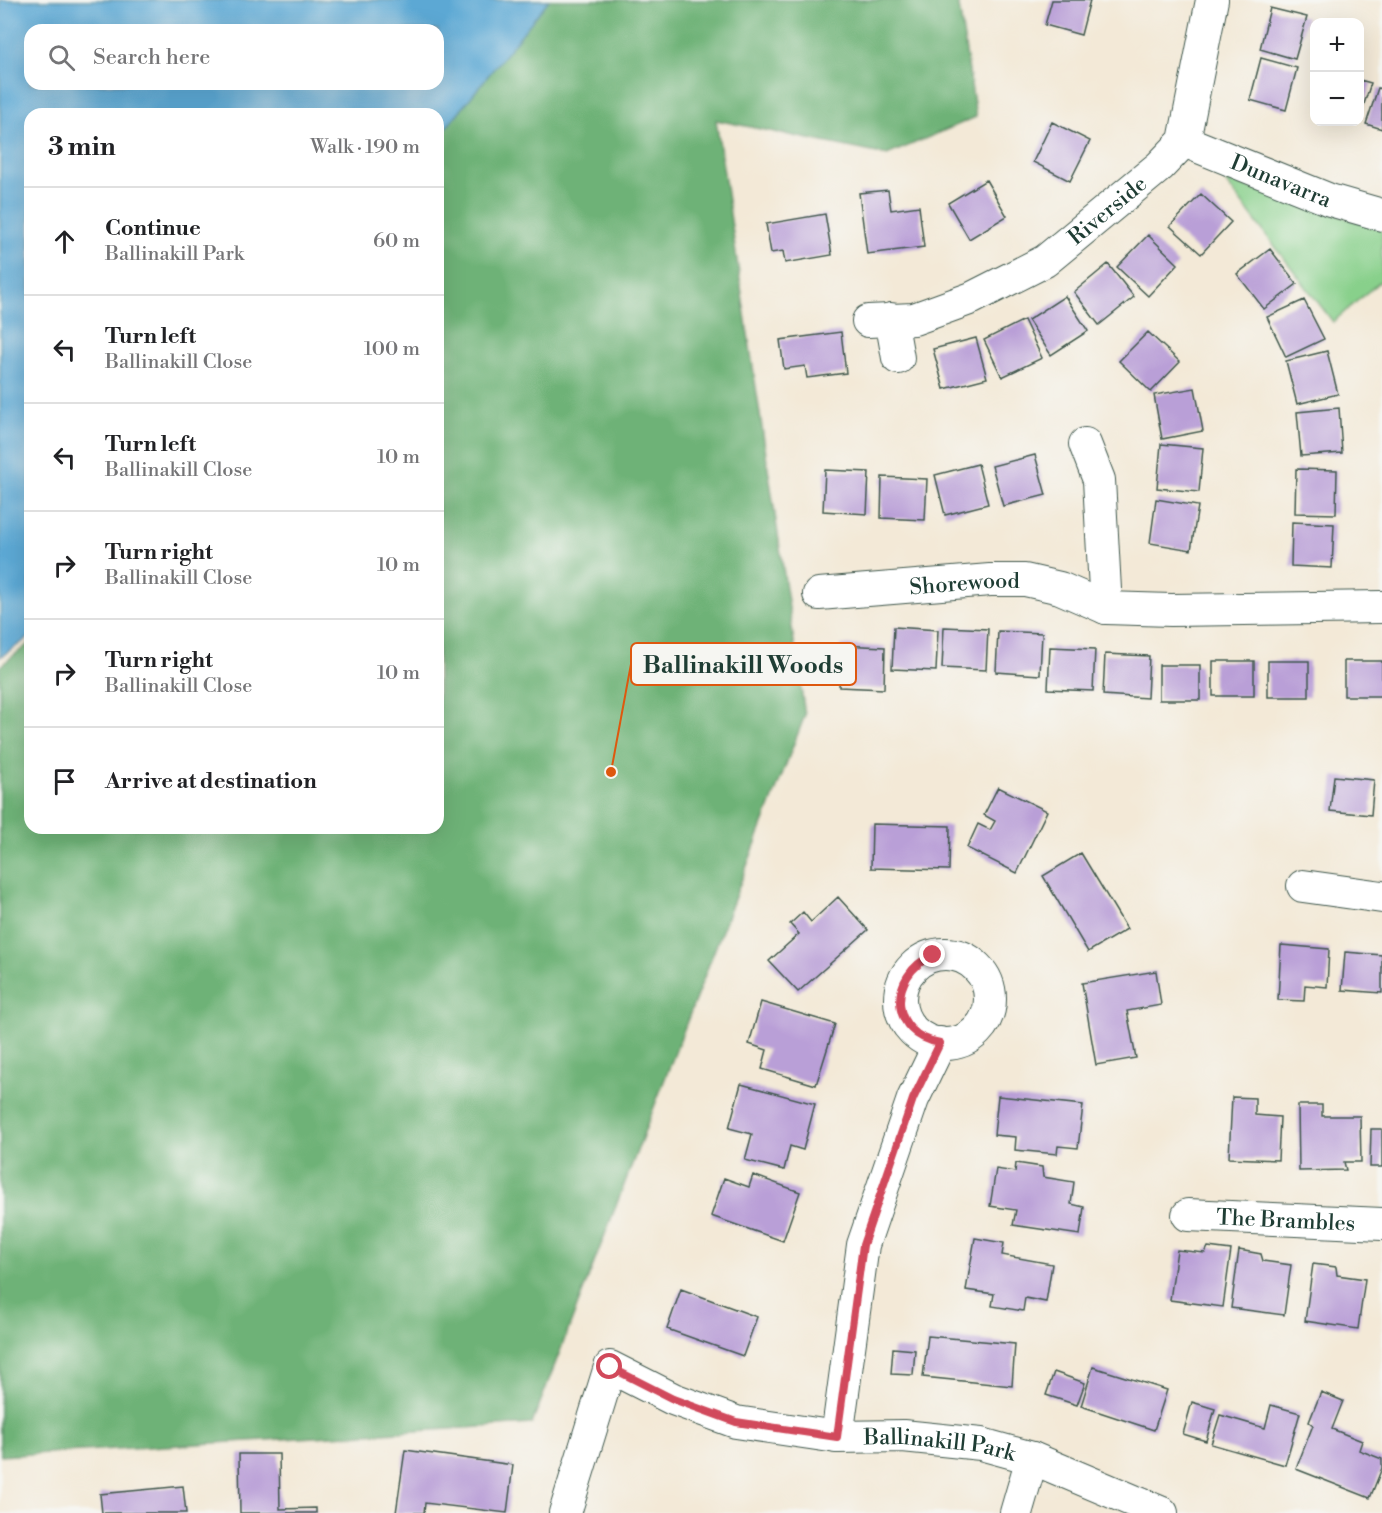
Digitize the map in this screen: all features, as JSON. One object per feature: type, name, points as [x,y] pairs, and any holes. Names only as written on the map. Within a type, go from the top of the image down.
[{"type":"street","points":[[1184,141],[1212,0]]},
{"type":"street","name":"Dunavarra","points":[[1184,141],[1330,200],[1382,215]]},
{"type":"street","name":"Riverside","points":[[898,358],[879,320],[914,319],[972,298],[1045,261],[1160,166],[1184,141]]},
{"type":"street","points":[[1085,444],[1099,480],[1106,608]]},
{"type":"street","name":"Shorewood","points":[[819,594],[990,580],[1025,580],[1060,588],[1106,608],[1171,610],[1382,607]]},
{"type":"street","points":[[1303,886],[1382,897]]},
{"type":"street","points":[[837,1437],[863,1245],[913,1099],[940,1043]]},
{"type":"street","name":"The Brambles","points":[[1188,1215],[1382,1224]]},
{"type":"street","name":"Ballinakill Park","points":[[565,1513],[610,1367],[673,1399],[736,1422],[837,1437],[903,1436],[981,1444],[1032,1458],[1162,1513]]},
{"type":"street","points":[[1016,1513],[1032,1458]]},
{"type":"green space","points":[[533,0],[958,0],[976,117],[887,155],[716,120],[805,715],[532,1424],[0,1456],[0,666],[24,648],[24,834],[444,834],[444,125]]},
{"type":"green space","points":[[1224,180],[1382,229],[1382,283],[1379,282],[1333,322]]},
{"type":"water","points":[[0,0],[549,0],[444,131],[444,108],[24,108],[24,641],[0,657]]},
{"type":"building","points":[[1052,0],[1090,0],[1081,35],[1045,25]]},
{"type":"building","points":[[1270,8],[1307,17],[1295,59],[1260,49]]},
{"type":"building","points":[[1261,58],[1297,68],[1286,110],[1250,100]]},
{"type":"building","points":[[1364,81],[1371,83],[1364,104]]},
{"type":"building","points":[[1378,88],[1382,89],[1382,129],[1366,124]]},
{"type":"building","points":[[1052,122],[1090,141],[1070,181],[1033,162]]},
{"type":"building","points":[[986,180],[1007,216],[969,239],[948,203]]},
{"type":"building","points":[[888,190],[891,210],[919,206],[924,247],[867,254],[859,193]]},
{"type":"building","points":[[1201,194],[1231,222],[1201,254],[1170,226]]},
{"type":"building","points":[[825,214],[832,255],[785,263],[783,251],[771,253],[766,224]]},
{"type":"building","points":[[1148,235],[1178,264],[1148,296],[1117,267]]},
{"type":"building","points":[[1270,249],[1297,284],[1264,309],[1237,274]]},
{"type":"building","points":[[1108,264],[1134,297],[1099,325],[1074,292]]},
{"type":"building","points":[[1065,296],[1088,331],[1051,355],[1028,320]]},
{"type":"building","points":[[1304,300],[1324,339],[1286,357],[1267,317]]},
{"type":"building","points":[[1024,320],[1042,358],[1002,377],[984,340]]},
{"type":"building","points":[[841,332],[846,373],[807,378],[805,366],[784,369],[780,340]]},
{"type":"building","points":[[1148,332],[1180,362],[1151,392],[1119,361]]},
{"type":"building","points":[[976,338],[987,378],[944,389],[933,349]]},
{"type":"building","points":[[1327,351],[1338,394],[1297,404],[1286,361]]},
{"type":"building","points":[[1195,388],[1203,431],[1162,439],[1154,395]]},
{"type":"building","points":[[1339,408],[1342,453],[1301,456],[1297,412]]},
{"type":"building","points":[[1161,444],[1203,448],[1199,492],[1157,488]]},
{"type":"building","points":[[1035,455],[1046,495],[1003,506],[992,466]]},
{"type":"building","points":[[978,464],[988,504],[945,515],[935,475]]},
{"type":"building","points":[[1296,469],[1337,470],[1336,514],[1295,513]]},
{"type":"building","points":[[825,470],[869,472],[867,514],[823,511]]},
{"type":"building","points":[[882,477],[927,479],[925,520],[881,518]]},
{"type":"building","points":[[1156,499],[1198,506],[1191,550],[1150,543]]},
{"type":"building","points":[[1292,522],[1334,524],[1332,568],[1291,566]]},
{"type":"building","points":[[894,627],[938,630],[936,671],[892,669]]},
{"type":"building","points":[[944,627],[988,629],[986,670],[942,668]]},
{"type":"building","points":[[998,631],[1042,633],[1040,675],[996,672]]},
{"type":"building","points":[[841,645],[885,647],[884,689],[839,687]]},
{"type":"building","points":[[1050,647],[1095,649],[1093,691],[1048,689]]},
{"type":"building","points":[[1105,654],[1149,656],[1147,698],[1103,695]]},
{"type":"building","points":[[1213,661],[1254,661],[1254,696],[1213,696]]},
{"type":"building","points":[[1268,661],[1309,661],[1309,697],[1268,697]]},
{"type":"building","points":[[1344,661],[1382,661],[1382,696],[1344,696]]},
{"type":"building","points":[[1159,665],[1200,665],[1200,700],[1159,700]]},
{"type":"building","points":[[1334,776],[1374,780],[1371,815],[1330,811]]},
{"type":"building","points":[[998,787],[1047,811],[1017,873],[967,848],[978,824],[990,830],[995,821],[984,815]]},
{"type":"building","points":[[872,824],[950,826],[949,870],[871,868]]},
{"type":"building","points":[[1081,853],[1127,929],[1088,952],[1043,876]]},
{"type":"building","points":[[838,897],[868,930],[798,992],[769,961],[799,934],[790,924],[803,912],[811,922]]},
{"type":"building","points":[[1281,945],[1329,949],[1327,987],[1305,985],[1304,1001],[1278,1000]]},
{"type":"building","points":[[1345,952],[1382,955],[1382,993],[1342,990]]},
{"type":"building","points":[[1156,971],[1161,1005],[1127,1011],[1136,1058],[1096,1065],[1082,983]]},
{"type":"building","points":[[761,1002],[835,1024],[816,1085],[762,1069],[767,1050],[749,1044]]},
{"type":"building","points":[[741,1084],[815,1104],[803,1150],[790,1146],[784,1170],[745,1160],[752,1134],[729,1128]]},
{"type":"building","points":[[998,1096],[1083,1105],[1078,1148],[1058,1146],[1057,1154],[1015,1150],[1016,1137],[994,1135]]},
{"type":"building","points":[[1232,1097],[1255,1098],[1255,1115],[1280,1117],[1278,1160],[1229,1158]]},
{"type":"building","points":[[1298,1105],[1322,1105],[1322,1116],[1360,1116],[1361,1162],[1344,1162],[1346,1170],[1299,1171]]},
{"type":"building","points":[[1371,1129],[1382,1129],[1382,1167],[1370,1167]]},
{"type":"building","points":[[1016,1163],[1042,1167],[1043,1177],[1074,1182],[1071,1204],[1084,1207],[1080,1235],[1013,1225],[1016,1210],[990,1206],[996,1169],[1015,1172]]},
{"type":"building","points":[[753,1175],[800,1192],[783,1241],[711,1216],[724,1178],[749,1187]]},
{"type":"building","points":[[975,1238],[1004,1243],[1002,1255],[1052,1264],[1046,1302],[1025,1298],[1023,1311],[992,1306],[994,1294],[966,1290]]},
{"type":"building","points":[[1208,1247],[1231,1250],[1223,1307],[1170,1300],[1177,1250],[1205,1253]]},
{"type":"building","points":[[1239,1250],[1261,1254],[1263,1261],[1291,1265],[1284,1315],[1231,1308]]},
{"type":"building","points":[[1313,1264],[1336,1267],[1337,1275],[1365,1279],[1358,1329],[1305,1321]]},
{"type":"building","points":[[681,1289],[757,1317],[743,1356],[667,1329]]},
{"type":"building","points":[[928,1336],[1015,1344],[1012,1386],[923,1377]]},
{"type":"building","points":[[893,1348],[915,1350],[913,1375],[891,1374]]},
{"type":"building","points":[[1093,1367],[1167,1390],[1154,1430],[1081,1406]]},
{"type":"building","points":[[1054,1372],[1085,1383],[1077,1405],[1046,1395]]},
{"type":"building","points":[[1321,1392],[1343,1401],[1332,1429],[1362,1441],[1359,1450],[1382,1459],[1382,1468],[1370,1498],[1296,1469],[1313,1425],[1309,1422]]},
{"type":"building","points":[[1192,1402],[1215,1409],[1206,1441],[1183,1434]]},
{"type":"building","points":[[1271,1405],[1300,1413],[1285,1465],[1211,1444],[1220,1415],[1265,1428]]},
{"type":"building","points":[[405,1450],[513,1465],[507,1513],[425,1503],[424,1513],[396,1513]]},
{"type":"building","points":[[239,1454],[279,1454],[280,1509],[316,1508],[316,1513],[240,1513]]},
{"type":"building","points":[[183,1486],[186,1513],[102,1513],[100,1494]]},
{"type":"place","name":"Ballinakill Woods","points":[[611,772]]},
{"type":"route","points":[[610,1367],[673,1399],[736,1422],[837,1437],[863,1245],[913,1099],[940,1043],[918,1035],[908,1024],[902,1011],[900,997],[903,983],[910,970],[920,961],[933,955]]}]
